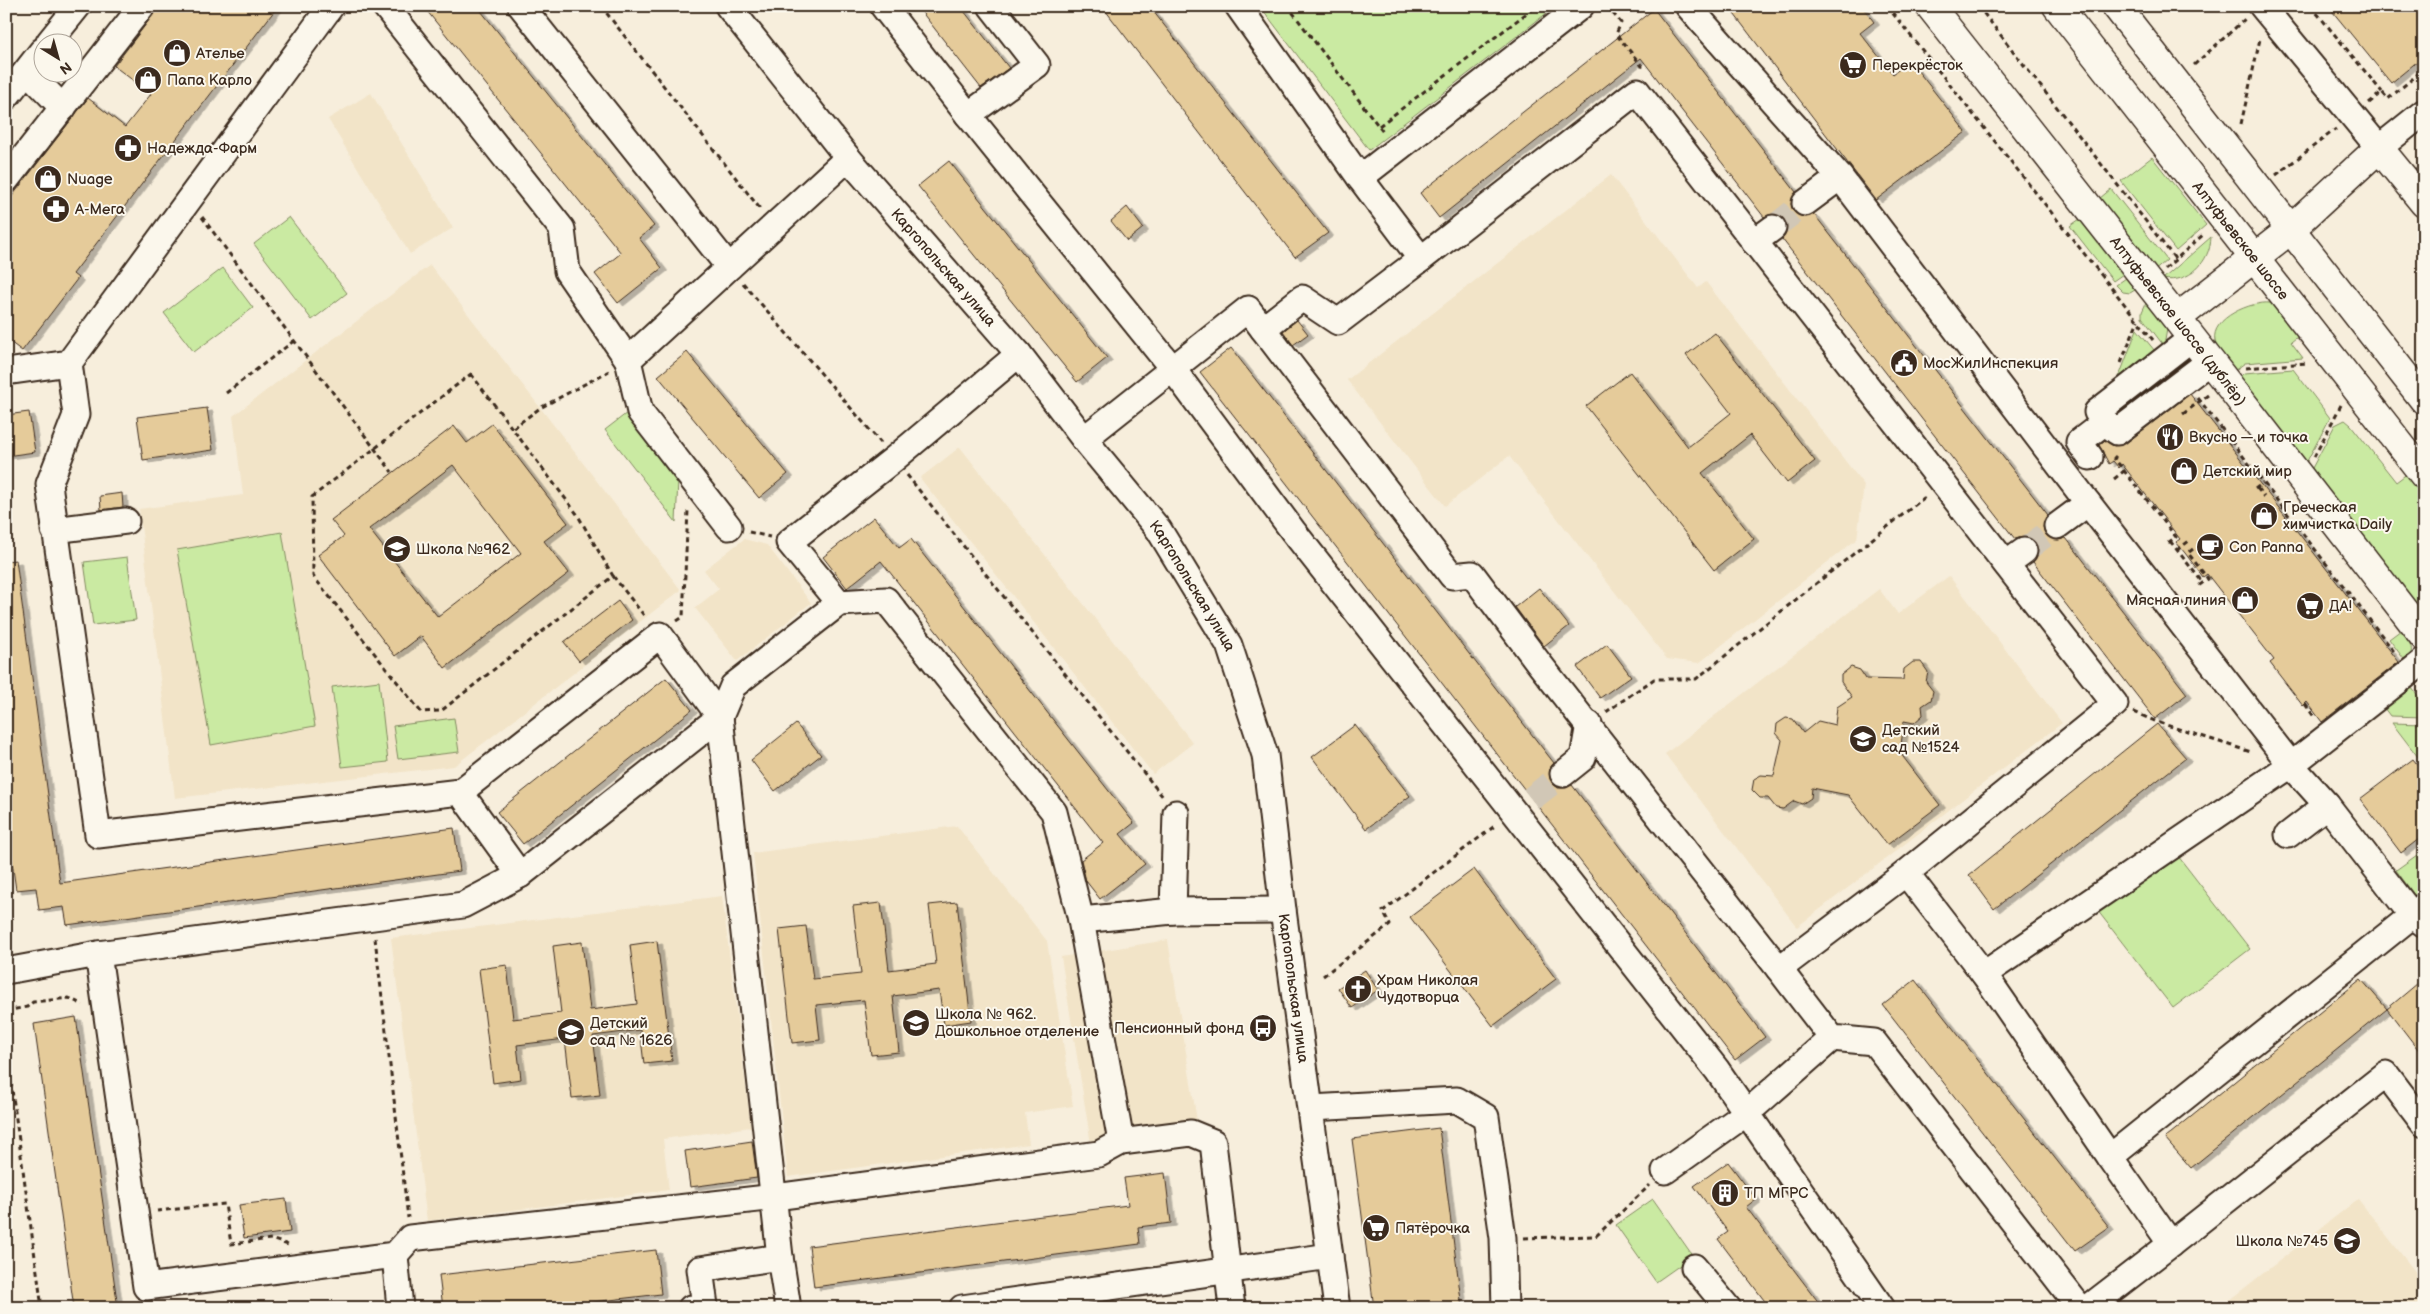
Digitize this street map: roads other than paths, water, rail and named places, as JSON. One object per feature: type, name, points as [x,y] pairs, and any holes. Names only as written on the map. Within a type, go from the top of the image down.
[{"type":"main road","name":"Алтуфьевское шоссе (дублёр)","points":[[1930,6],[2185,328],[2424,637]]},
{"type":"main road","name":"Алтуфьевское шоссе","points":[[2057,6],[2424,475]]},
{"type":"main road","points":[[2116,6],[2424,400]]},
{"type":"main road","points":[[2185,328],[2256,259],[2379,148],[2424,203]]},
{"type":"street","points":[[57,32],[78,6]]},
{"type":"street","points":[[6,180],[142,6]]},
{"type":"street","points":[[331,6],[188,198],[69,363],[76,415],[48,484],[98,835],[460,792],[660,635],[720,717],[775,1197],[780,1257],[788,1308]]},
{"type":"street","points":[[385,6],[562,229],[567,271],[628,360],[640,412],[729,526]]},
{"type":"street","points":[[521,6],[729,267]]},
{"type":"street","name":"Каргопольская улица","points":[[728,6],[848,158],[1019,354],[1084,439],[1159,530],[1229,646],[1265,755],[1337,1308]]},
{"type":"street","points":[[883,6],[968,115],[1172,368],[1293,532],[1522,805],[1748,1112],[1882,1308]]},
{"type":"street","points":[[1238,6],[1360,178],[1422,259]]},
{"type":"street","points":[[1360,178],[1581,6]]},
{"type":"street","points":[[1688,6],[1840,177],[2088,503],[2291,764],[2420,915],[2110,1157]]},
{"type":"street","points":[[968,115],[1037,65],[995,8]]},
{"type":"street","points":[[2260,10],[2379,148],[2424,112]]},
{"type":"street","points":[[6,97],[32,64]]},
{"type":"street","points":[[27,71],[63,108]]},
{"type":"street","points":[[1264,329],[1302,298],[1338,322],[1422,259],[1637,91],[1763,235],[1942,483],[2015,557],[2116,704],[1906,873],[1779,969]]},
{"type":"street","points":[[628,360],[848,158]]},
{"type":"street","points":[[1805,203],[1840,177]]},
{"type":"street","points":[[1084,439],[1248,309],[1452,576],[1472,574],[1538,662],[1589,724],[1832,1038]]},
{"type":"street","points":[[2185,328],[2097,412],[2117,432],[2210,361]]},
{"type":"street","points":[[839,603],[789,542],[894,459],[1019,354]]},
{"type":"street","points":[[6,372],[69,363]]},
{"type":"street","points":[[2090,457],[2079,442],[2105,422]]},
{"type":"street","points":[[2057,526],[2088,503]]},
{"type":"street","points":[[54,530],[126,521]]},
{"type":"street","points":[[6,971],[98,954],[464,905],[520,875],[720,717],[733,686],[839,603],[886,600],[1054,812],[1081,920],[1121,1142]]},
{"type":"street","points":[[1984,974],[2291,764],[2424,662]]},
{"type":"street","points":[[1563,774],[1583,758],[1589,724]]},
{"type":"street","points":[[460,792],[520,875]]},
{"type":"street","points":[[2288,836],[2327,805]]},
{"type":"street","points":[[1173,911],[1176,813]]},
{"type":"street","points":[[1906,873],[1984,974],[2171,1244]]},
{"type":"street","points":[[1081,920],[1173,911],[1284,910]]},
{"type":"street","points":[[98,954],[146,1287],[402,1247],[1099,1154],[1121,1142],[1191,1133],[1212,1142],[1232,1308]]},
{"type":"street","points":[[1665,1171],[1748,1112],[1832,1038],[1874,1042],[2080,1308]]},
{"type":"street","points":[[2088,1308],[2386,1074],[2424,1124]]},
{"type":"street","points":[[1312,1108],[1457,1100],[1486,1117],[1503,1238],[1506,1308]]},
{"type":"street","points":[[400,1308],[402,1247]]},
{"type":"street","points":[[962,1308],[1330,1256]]},
{"type":"street","points":[[691,1308],[705,1306],[700,1269],[780,1257]]},
{"type":"street","points":[[1694,1267],[1728,1308]]},
{"type":"tunnel","points":[[1773,228],[1805,203]]},
{"type":"tunnel","points":[[2024,551],[2057,526]]},
{"type":"tunnel","points":[[1531,799],[1563,774]]},
{"type":"place","name":"Ателье","points":[[177,53]]},
{"type":"place","name":"Перекрёсток","points":[[1853,65]]},
{"type":"place","name":"Папа Карло","points":[[148,80]]},
{"type":"place","name":"Надежда-Фарм","points":[[128,148]]},
{"type":"place","name":"Nuage","points":[[48,179]]},
{"type":"place","name":"А-Мега","points":[[56,209]]},
{"type":"place","name":"МосЖилИнспекция","points":[[1904,363]]},
{"type":"place","name":"Вкусно — и точка","points":[[2170,437]]},
{"type":"place","name":"Детский мир","points":[[2184,471]]},
{"type":"place","name":"Греческая химчистка Daily","points":[[2264,516]]},
{"type":"place","name":"Con Panna","points":[[2210,547]]},
{"type":"place","name":"Школа №962","points":[[397,549]]},
{"type":"place","name":"Мясная линия","points":[[2245,600]]},
{"type":"place","name":"ДА!","points":[[2310,606]]},
{"type":"place","name":"Детский сад №1524","points":[[1863,739]]},
{"type":"place","name":"Храм Николая Чудотворца","points":[[1358,989]]},
{"type":"place","name":"Школа № 962. Дошкольное отделение","points":[[916,1023]]},
{"type":"place","name":"Пенсионный фонд","points":[[1263,1028]]},
{"type":"place","name":"Детский сад № 1626","points":[[571,1032]]},
{"type":"place","name":"ТП МГРС","points":[[1725,1193]]},
{"type":"place","name":"Пятёрочка","points":[[1376,1228]]},
{"type":"place","name":"Школа №745","points":[[2347,1241]]}]
